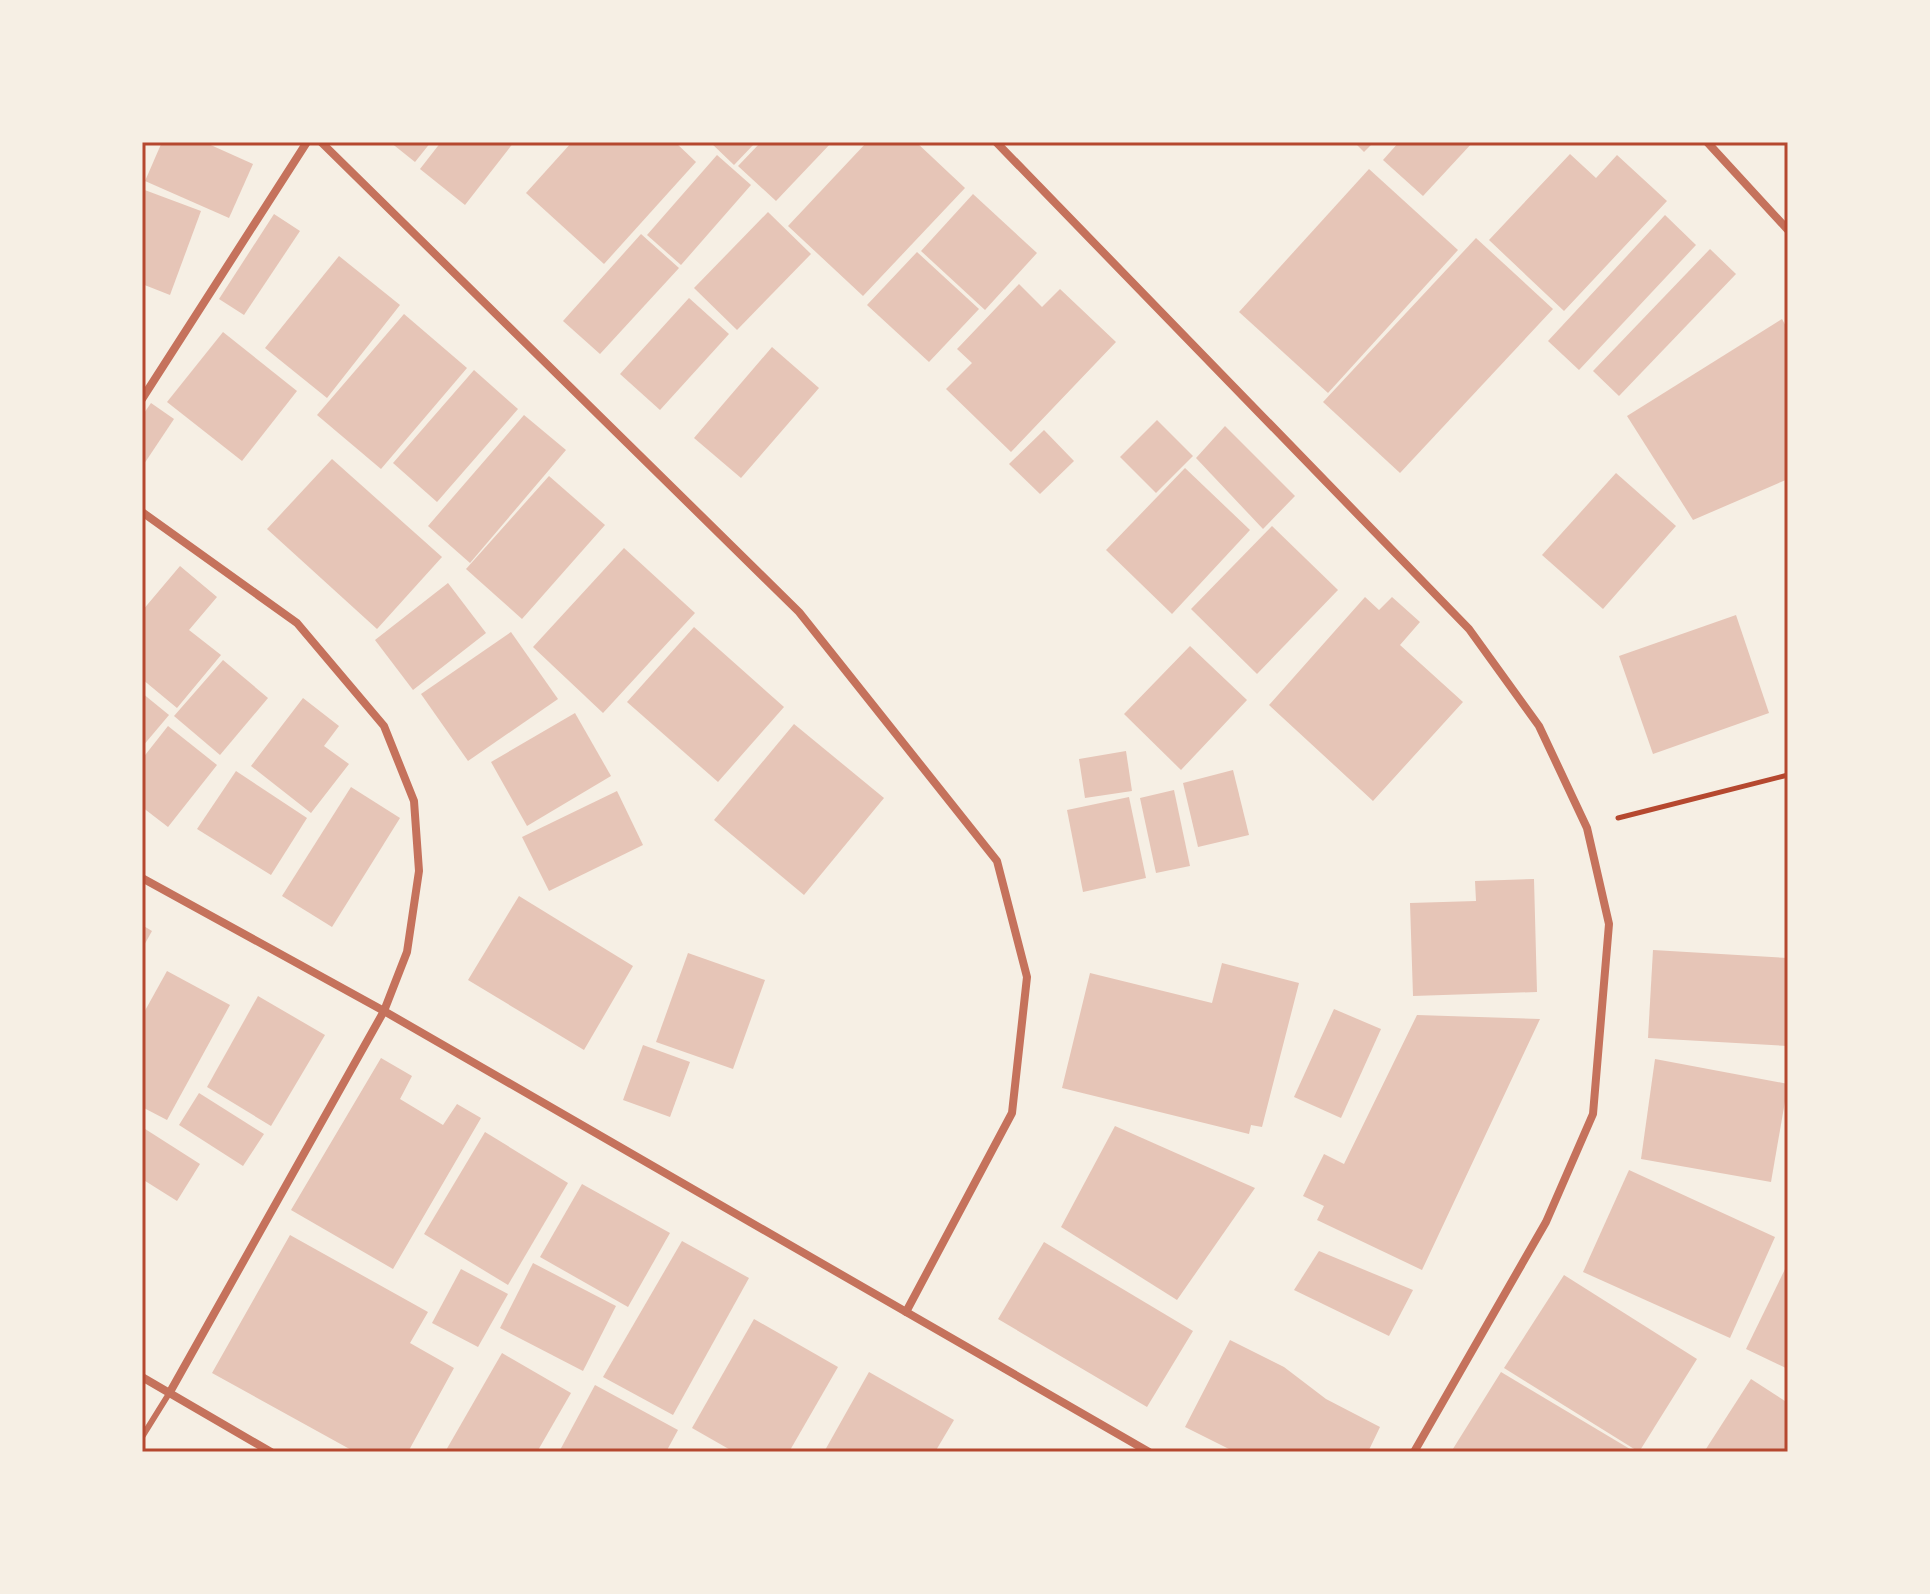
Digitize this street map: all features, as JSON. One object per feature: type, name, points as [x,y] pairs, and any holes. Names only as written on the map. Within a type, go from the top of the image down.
[{"type":"street","points":[[142,399],[307,142]]},
{"type":"street","points":[[321,142],[799,612],[997,861],[1027,977],[1012,1113],[906,1312]]},
{"type":"street","points":[[996,142],[1469,629],[1539,726],[1587,828],[1609,924],[1593,1114],[1546,1222],[1414,1452]]},
{"type":"street","points":[[1707,142],[1788,230]]},
{"type":"street","points":[[142,512],[297,623],[384,726],[414,801],[419,871],[407,952],[384,1011],[170,1392]]},
{"type":"street","points":[[142,878],[384,1011],[1149,1452]]},
{"type":"street","points":[[142,1377],[271,1452]]},
{"type":"lane","points":[[142,1437],[170,1392]]},
{"type":"path","points":[[1631,814],[1788,775]]},
{"type":"building","points":[[162,142],[204,142],[253,164],[229,218],[145,181]]},
{"type":"building","points":[[390,142],[431,142],[415,162]]},
{"type":"building","points":[[441,142],[514,142],[465,205],[420,169]]},
{"type":"building","points":[[572,142],[675,142],[696,162],[604,264],[526,193]]},
{"type":"building","points":[[710,142],[756,142],[734,165]]},
{"type":"building","points":[[761,142],[832,142],[776,201],[738,166]]},
{"type":"building","points":[[867,142],[916,142],[965,188],[863,296],[788,226]]},
{"type":"building","points":[[1354,142],[1374,142],[1364,152]]},
{"type":"building","points":[[1399,142],[1473,142],[1423,196],[1383,160]]},
{"type":"building","points":[[1570,154],[1596,178],[1617,155],[1667,201],[1564,311],[1489,240]]},
{"type":"building","points":[[717,155],[751,185],[681,265],[647,235]]},
{"type":"building","points":[[1369,169],[1458,250],[1328,393],[1239,312]]},
{"type":"building","points":[[142,189],[201,211],[170,295],[142,284]]},
{"type":"building","points":[[973,194],[1037,253],[985,310],[921,251]]},
{"type":"building","points":[[768,212],[811,254],[737,330],[694,288]]},
{"type":"building","points":[[274,214],[300,231],[244,315],[219,299]]},
{"type":"building","points":[[1665,215],[1696,245],[1579,370],[1548,341]]},
{"type":"building","points":[[641,234],[679,268],[600,354],[563,321]]},
{"type":"building","points":[[1476,238],[1553,309],[1400,473],[1323,402]]},
{"type":"building","points":[[1710,249],[1736,274],[1619,396],[1593,371]]},
{"type":"building","points":[[917,252],[979,309],[929,362],[867,305]]},
{"type":"building","points":[[339,256],[400,305],[327,398],[265,348]]},
{"type":"building","points":[[1019,284],[1042,307],[1060,289],[1116,342],[1011,452],[946,389],[972,363],[957,349]]},
{"type":"building","points":[[689,298],[729,334],[660,410],[620,374]]},
{"type":"building","points":[[404,314],[467,368],[381,469],[317,415]]},
{"type":"building","points":[[1782,319],[1788,330],[1788,479],[1693,520],[1627,416]]},
{"type":"building","points":[[223,332],[297,391],[242,461],[167,402]]},
{"type":"building","points":[[772,347],[819,388],[741,478],[694,438]]},
{"type":"building","points":[[474,370],[518,409],[437,502],[393,463]]},
{"type":"building","points":[[151,403],[174,419],[142,467],[142,416]]},
{"type":"building","points":[[524,415],[566,450],[470,563],[428,526]]},
{"type":"building","points":[[1157,420],[1193,456],[1156,493],[1120,457]]},
{"type":"building","points":[[1225,426],[1295,496],[1263,529],[1196,458]]},
{"type":"building","points":[[1044,430],[1074,461],[1040,494],[1009,464]]},
{"type":"building","points":[[332,459],[442,557],[377,629],[267,529]]},
{"type":"building","points":[[1185,468],[1250,530],[1172,614],[1106,550]]},
{"type":"building","points":[[1616,473],[1676,526],[1603,609],[1542,555]]},
{"type":"building","points":[[549,476],[605,525],[522,619],[466,569]]},
{"type":"building","points":[[1272,526],[1338,590],[1257,674],[1191,609]]},
{"type":"building","points":[[624,548],[695,613],[603,713],[533,647]]},
{"type":"building","points":[[180,566],[217,597],[189,630],[221,655],[177,708],[142,679],[142,611]]},
{"type":"building","points":[[448,583],[486,633],[413,690],[375,640]]},
{"type":"building","points":[[1365,597],[1379,610],[1392,597],[1420,622],[1400,645],[1463,702],[1373,801],[1269,705]]},
{"type":"building","points":[[1736,615],[1769,713],[1653,754],[1619,656]]},
{"type":"building","points":[[694,627],[784,707],[718,782],[627,702]]},
{"type":"building","points":[[511,632],[558,699],[468,761],[421,694]]},
{"type":"building","points":[[1190,646],[1247,700],[1181,770],[1124,714]]},
{"type":"building","points":[[223,660],[268,698],[220,755],[174,716]]},
{"type":"building","points":[[142,693],[169,715],[142,747]]},
{"type":"building","points":[[303,698],[339,726],[324,746],[349,764],[311,813],[251,766]]},
{"type":"building","points":[[575,713],[611,776],[527,826],[491,762]]},
{"type":"building","points":[[794,724],[884,798],[804,895],[714,820]]},
{"type":"building","points":[[168,726],[217,765],[168,827],[142,807],[142,759]]},
{"type":"building","points":[[1126,751],[1132,791],[1085,798],[1079,759]]},
{"type":"building","points":[[1233,770],[1249,835],[1198,847],[1183,783]]},
{"type":"building","points":[[236,771],[307,818],[271,875],[197,829]]},
{"type":"building","points":[[351,787],[400,818],[332,927],[282,896]]},
{"type":"building","points":[[1174,790],[1190,866],[1156,873],[1140,798]]},
{"type":"building","points":[[617,791],[643,845],[549,891],[522,837]]},
{"type":"building","points":[[1129,797],[1146,878],[1083,892],[1067,810]]},
{"type":"building","points":[[1534,879],[1537,992],[1413,996],[1410,903],[1476,901],[1475,881]]},
{"type":"building","points":[[519,896],[633,966],[584,1050],[468,980]]},
{"type":"building","points":[[142,925],[152,931],[142,949]]},
{"type":"building","points":[[1653,950],[1788,958],[1788,1046],[1648,1038]]},
{"type":"building","points":[[688,953],[765,980],[733,1069],[656,1042]]},
{"type":"building","points":[[1222,963],[1299,983],[1262,1127],[1251,1125],[1249,1134],[1062,1088],[1090,973],[1212,1003]]},
{"type":"building","points":[[167,971],[230,1005],[167,1120],[142,1107],[142,1016]]},
{"type":"building","points":[[258,996],[325,1035],[271,1126],[207,1087]]},
{"type":"building","points":[[1334,1009],[1381,1029],[1341,1118],[1294,1097]]},
{"type":"building","points":[[1417,1015],[1540,1019],[1422,1270],[1317,1220],[1324,1206],[1303,1196],[1324,1154],[1344,1164]]},
{"type":"building","points":[[643,1045],[690,1062],[670,1117],[623,1100]]},
{"type":"building","points":[[381,1058],[412,1076],[400,1099],[443,1125],[457,1104],[481,1118],[393,1269],[291,1210]]},
{"type":"building","points":[[1655,1059],[1788,1084],[1771,1182],[1641,1159]]},
{"type":"building","points":[[199,1093],[264,1134],[243,1166],[179,1125]]},
{"type":"building","points":[[1115,1126],[1255,1188],[1177,1300],[1061,1227]]},
{"type":"building","points":[[142,1127],[200,1164],[177,1201],[142,1179]]},
{"type":"building","points":[[485,1132],[568,1183],[508,1285],[424,1234]]},
{"type":"building","points":[[1629,1170],[1775,1237],[1730,1338],[1583,1272]]},
{"type":"building","points":[[582,1184],[670,1233],[628,1307],[540,1257]]},
{"type":"building","points":[[290,1235],[428,1312],[410,1343],[454,1368],[408,1452],[355,1452],[212,1373]]},
{"type":"building","points":[[682,1241],[749,1278],[673,1415],[603,1377]]},
{"type":"building","points":[[1044,1242],[1193,1331],[1147,1407],[998,1319]]},
{"type":"building","points":[[1319,1251],[1413,1290],[1389,1336],[1294,1290]]},
{"type":"building","points":[[533,1263],[616,1306],[583,1371],[500,1328]]},
{"type":"building","points":[[1788,1263],[1788,1369],[1746,1349]]},
{"type":"building","points":[[461,1269],[508,1294],[478,1347],[432,1323]]},
{"type":"building","points":[[1564,1275],[1697,1359],[1639,1452],[1504,1368]]},
{"type":"building","points":[[754,1319],[838,1367],[789,1452],[734,1452],[692,1428]]},
{"type":"building","points":[[1230,1340],[1284,1367],[1326,1399],[1380,1427],[1368,1452],[1235,1452],[1185,1427]]},
{"type":"building","points":[[502,1353],[571,1393],[537,1452],[445,1452]]},
{"type":"building","points":[[869,1372],[954,1420],[935,1452],[824,1452]]},
{"type":"building","points":[[1501,1372],[1635,1452],[1451,1452]]},
{"type":"building","points":[[1751,1379],[1788,1403],[1788,1452],[1704,1452]]},
{"type":"building","points":[[595,1385],[678,1430],[666,1452],[559,1452]]}]
